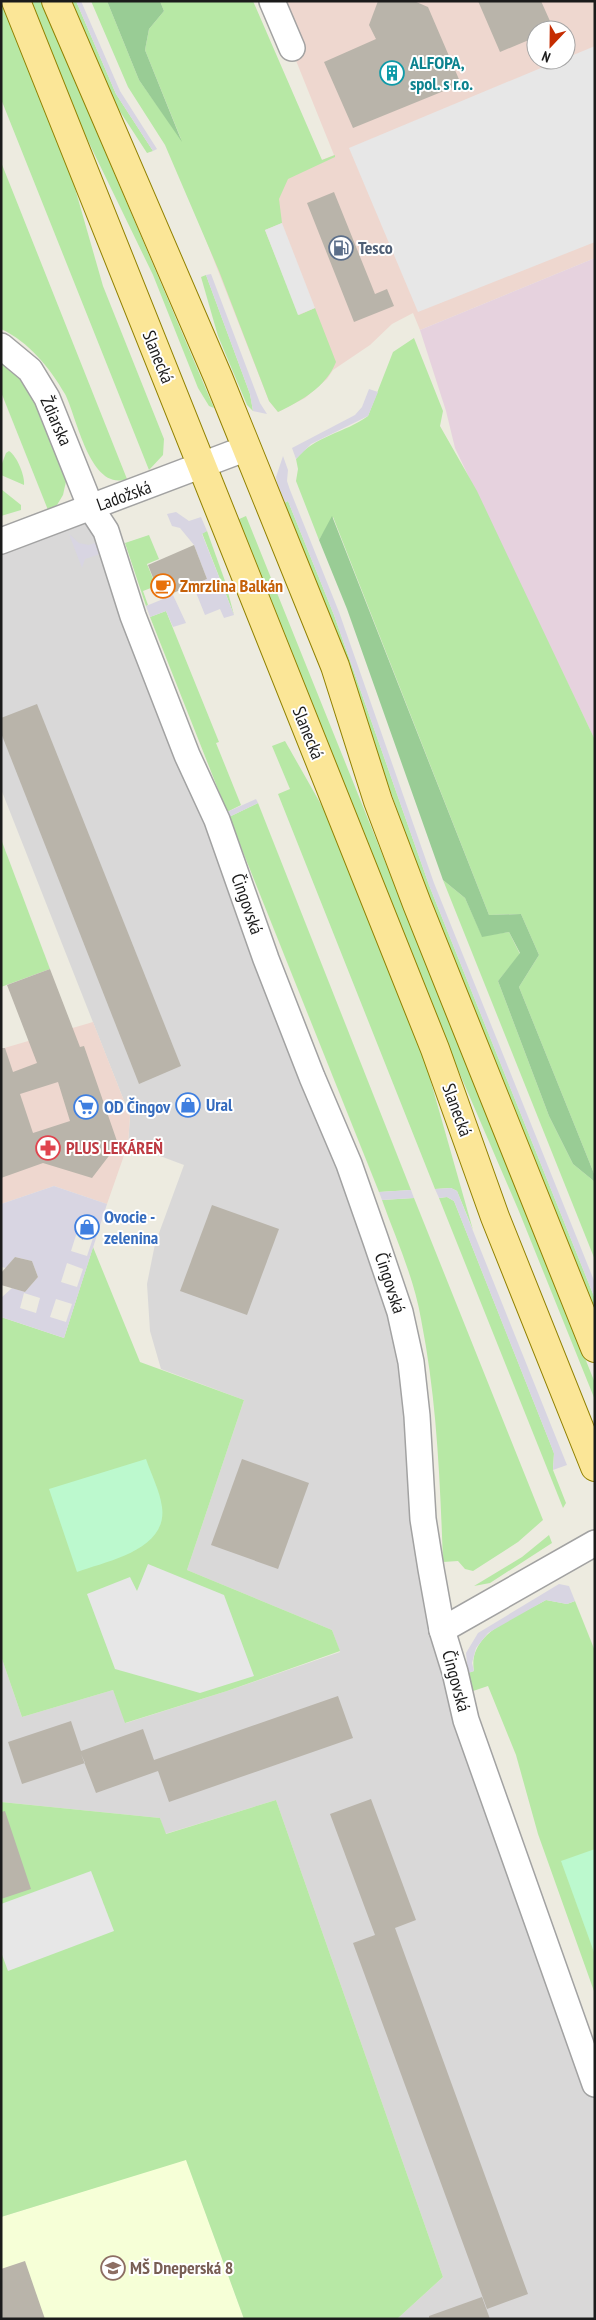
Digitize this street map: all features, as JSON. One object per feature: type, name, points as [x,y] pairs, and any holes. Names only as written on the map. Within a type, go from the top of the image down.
[{"type":"main road","name":"Slanecká","points":[[16,1],[435,1049],[495,1217],[595,1467]]},
{"type":"main road","points":[[56,1],[247,448],[335,666],[378,801],[416,904],[595,1348]]},
{"type":"street","points":[[272,1],[292,48]]},
{"type":"street","name":"Ždiarska","points":[[1,346],[30,370],[47,398],[91,508]]},
{"type":"street","name":"Ladožská","points":[[1,541],[202,467],[247,448]]},
{"type":"street","name":"Čingovská","points":[[91,508],[110,543],[133,616],[187,755],[217,820],[269,968],[349,1164],[400,1312],[410,1362],[418,1425],[424,1519],[442,1630],[455,1672],[466,1720],[595,2084]]},
{"type":"street","points":[[442,1630],[595,1543]]},
{"type":"shaded area","points":[[76,1],[81,1],[120,91],[157,149],[153,151],[116,94]]},
{"type":"shaded area","points":[[272,1],[595,1],[595,258],[420,330],[413,313],[392,324],[370,345],[333,370],[327,379],[305,398],[278,412],[269,401],[195,212],[334,155]]},
{"type":"shaded area","points":[[595,46],[595,242],[418,312],[349,148],[536,70],[576,70],[576,54]]},
{"type":"shaded area","points":[[282,223],[315,308],[298,315],[265,230]]},
{"type":"shaded area","points":[[595,258],[595,740],[455,448],[446,411],[420,330]]},
{"type":"shaded area","points":[[211,274],[260,403],[267,414],[253,411],[250,394],[206,275]]},
{"type":"shaded area","points":[[369,389],[378,392],[368,416],[311,444],[296,459],[292,448],[355,415],[362,407]]},
{"type":"shaded area","points":[[283,456],[288,470],[287,481],[290,490],[339,612],[434,883],[595,1283],[595,1299],[429,885],[334,615],[288,501],[284,503],[278,488],[276,477]]},
{"type":"shaded area","points":[[91,508],[400,1312],[431,1569],[595,2084],[595,2319],[397,2319],[443,2277],[276,1800],[165,1834],[160,1818],[1,1802],[1,1656],[22,1717],[113,1690],[126,1723],[340,1652],[332,1630],[187,1570],[244,1400],[161,1369],[150,1331],[147,1284],[155,1244],[184,1165],[128,1144],[130,1116],[1,789],[1,541]]},
{"type":"shaded area","points":[[176,512],[189,521],[201,517],[207,531],[202,534],[234,615],[224,618],[220,609],[205,615],[193,585],[207,579],[194,545],[180,528],[172,526],[167,514]]},
{"type":"shaded area","points":[[69,534],[79,543],[89,545],[95,543],[100,554],[85,559],[82,568]]},
{"type":"shaded area","points":[[173,595],[186,623],[173,627],[166,611],[150,617],[146,606]]},
{"type":"shaded area","points":[[256,799],[258,803],[229,817],[227,812]]},
{"type":"shaded area","points":[[93,1022],[130,1116],[128,1144],[107,1204],[54,1186],[1,1204],[1,1049]]},
{"type":"shaded area","points":[[54,1186],[107,1204],[64,1338],[1,1317],[1,1298],[12,1288],[25,1292],[38,1277],[32,1261],[15,1257],[6,1268],[1,1267],[1,1204]],"holes":[[[77,1232],[93,1238],[87,1256],[71,1251]],[[67,1263],[83,1269],[77,1287],[61,1282]],[[24,1293],[40,1298],[36,1313],[20,1308]],[[56,1299],[72,1304],[66,1322],[50,1317]]]},
{"type":"shaded area","points":[[451,1188],[457,1191],[567,1465],[553,1470],[554,1454],[552,1448],[454,1201],[447,1197],[439,1198],[435,1189]]},
{"type":"shaded area","points":[[411,1190],[414,1198],[382,1200],[379,1192]]},
{"type":"shaded area","points":[[146,1459],[162,1507],[161,1522],[155,1534],[146,1544],[133,1552],[77,1572],[49,1489]]},
{"type":"shaded area","points":[[148,1564],[224,1595],[254,1676],[200,1693],[115,1669],[87,1594],[130,1577],[137,1591]]},
{"type":"shaded area","points":[[559,1584],[569,1586],[575,1601],[567,1604],[546,1600],[488,1633],[476,1648],[472,1663],[474,1671],[468,1673],[466,1653],[478,1633]]},
{"type":"shaded area","points":[[595,1849],[595,1955],[561,1861]]},
{"type":"shaded area","points":[[91,1871],[114,1931],[8,1971],[1,1952],[1,1904]]},
{"type":"shaded area","name":"MŠ Dneperská 8","points":[[186,2159],[244,2319],[1,2319],[1,2217]]},
{"type":"green space","points":[[1,1],[70,171],[103,286],[164,439],[163,455],[149,470],[1,99]]},
{"type":"green space","points":[[30,1],[41,1],[214,408],[209,406],[198,388],[153,275],[76,116]]},
{"type":"green space","points":[[70,1],[76,1],[116,94],[153,151],[147,153],[110,96]]},
{"type":"green space","points":[[91,1],[107,1],[139,80],[181,139],[145,50],[149,29],[164,11],[160,1],[253,1],[322,160],[335,155],[335,157],[288,179],[279,199],[282,223],[265,230],[299,315],[315,308],[336,362],[332,371],[319,386],[304,398],[278,412],[269,401],[219,271],[165,145],[128,87]]},
{"type":"green space","points":[[107,1],[160,1],[164,11],[149,29],[145,50],[182,142],[139,80]]},
{"type":"green space","points":[[1,162],[127,479],[114,480],[103,474],[94,464],[65,394],[53,375],[30,348],[1,329]]},
{"type":"green space","points":[[206,275],[250,394],[253,411],[247,405],[218,336],[201,277]]},
{"type":"green space","points":[[414,338],[443,411],[440,426],[477,491],[595,740],[595,1176],[519,987],[539,955],[521,914],[489,915],[333,517],[319,540],[296,481],[298,469],[296,459],[303,451],[368,416],[393,352]]},
{"type":"green space","points":[[1,358],[33,392],[67,477],[63,495],[57,505],[48,510],[1,392]]},
{"type":"green space","points":[[9,451],[15,457],[20,467],[24,485],[1,475],[1,466],[6,453]]},
{"type":"green space","points":[[1,489],[21,505],[21,510],[1,516]]},
{"type":"green space","points":[[288,501],[334,615],[429,885],[595,1299],[595,1313],[424,887],[367,724],[284,503]]},
{"type":"green space","points":[[246,516],[595,1383],[595,1400],[518,1209],[441,1030],[237,520]]},
{"type":"green space","points":[[332,516],[489,915],[521,914],[539,955],[519,987],[595,1176],[595,1182],[573,1164],[549,1116],[498,981],[520,953],[509,932],[482,937],[465,898],[443,880],[347,609],[319,540]]},
{"type":"green space","points":[[207,531],[225,581],[234,615],[202,533]]},
{"type":"green space","points":[[149,535],[159,559],[147,564],[156,586],[143,591],[148,605],[146,606],[125,543]]},
{"type":"green space","points":[[166,611],[219,742],[216,743],[241,805],[227,812],[150,617]]},
{"type":"green space","points":[[285,741],[327,815],[423,1054],[473,1230],[457,1191],[451,1188],[435,1189],[278,794],[290,789],[272,746]]},
{"type":"green space","points":[[258,803],[411,1190],[379,1192],[229,817]]},
{"type":"green space","points":[[1,839],[50,969],[1,987]]},
{"type":"green space","points":[[443,880],[465,898],[482,936],[509,932],[520,954],[498,981],[549,1116],[573,1164],[595,1182],[595,1260]]},
{"type":"green space","points":[[447,1197],[454,1201],[554,1453],[553,1470],[566,1503],[563,1508],[439,1198]]},
{"type":"green space","points":[[414,1198],[543,1520],[518,1542],[473,1571],[465,1569],[458,1561],[443,1562],[437,1440],[426,1349],[414,1289],[382,1200]]},
{"type":"green space","points":[[93,1247],[140,1362],[244,1400],[187,1570],[332,1630],[340,1651],[227,1691],[125,1723],[113,1690],[22,1717],[1,1656],[1,1317],[64,1338]]},
{"type":"green space","points":[[549,1535],[552,1543],[490,1583],[474,1586],[522,1557]]},
{"type":"green space","points":[[546,1600],[567,1604],[575,1601],[595,1651],[595,1994],[538,1834],[516,1755],[488,1686],[473,1691],[468,1673],[474,1671],[474,1657],[478,1646],[486,1636],[509,1619]]},
{"type":"green space","points":[[276,1800],[443,2277],[397,2319],[244,2319],[186,2160],[1,2217],[1,1802],[160,1818],[166,1834]]},
{"type":"building","name":"ALFOPA, spol. s r.o.","points":[[378,1],[414,1],[428,7],[461,84],[353,128],[324,62],[376,39],[369,25]]},
{"type":"building","points":[[478,1],[541,1],[550,20],[526,20],[526,41],[500,52]]},
{"type":"building","name":"Tesco","points":[[334,192],[375,294],[387,289],[394,306],[354,322],[307,203]]},
{"type":"building","points":[[194,545],[207,579],[161,598],[148,565]]},
{"type":"building","points":[[37,704],[181,1066],[139,1084],[1,733],[1,718]]},
{"type":"building","name":"OD Čingov","points":[[50,969],[80,1047],[84,1046],[118,1144],[92,1178],[43,1163],[1,1178],[1,1048],[5,1048],[13,1072],[37,1063],[7,985]],"holes":[[[58,1082],[70,1121],[33,1133],[20,1094]]]},
{"type":"building","points":[[212,1205],[279,1229],[247,1315],[180,1291]]},
{"type":"building","points":[[86,1215],[93,1217],[98,1223],[96,1232],[82,1240],[76,1222]]},
{"type":"building","points":[[15,1257],[32,1261],[38,1277],[25,1292],[1,1285],[1,1273]]},
{"type":"building","points":[[242,1459],[309,1483],[278,1569],[211,1545]]},
{"type":"building","points":[[338,1696],[353,1738],[169,1802],[158,1771],[96,1793],[85,1763],[22,1784],[8,1742],[71,1721],[81,1751],[143,1729],[154,1760]]},
{"type":"building","points":[[371,1799],[416,1920],[395,1928],[528,2294],[487,2309],[353,1943],[375,1935],[330,1814]]},
{"type":"building","points":[[5,1811],[31,1889],[1,1899],[1,1812]]},
{"type":"building","points":[[25,2261],[45,2319],[1,2319],[1,2269]]},
{"type":"building","points":[[482,2297],[490,2319],[429,2319],[429,2316]]},
{"type":"place","name":"ALFOPA, spol. s r.o.","points":[[392,73]]},
{"type":"place","name":"Tesco","points":[[341,248]]},
{"type":"place","name":"Zmrzlina Balkán","points":[[163,586]]},
{"type":"place","name":"Ural","points":[[188,1105]]},
{"type":"place","name":"OD Čingov","points":[[86,1107]]},
{"type":"place","name":"PLUS LEKÁREŇ","points":[[48,1148]]},
{"type":"place","name":"Ovocie - zelenina","points":[[87,1227]]},
{"type":"place","name":"MŠ Dneperská 8","points":[[113,2268]]}]
